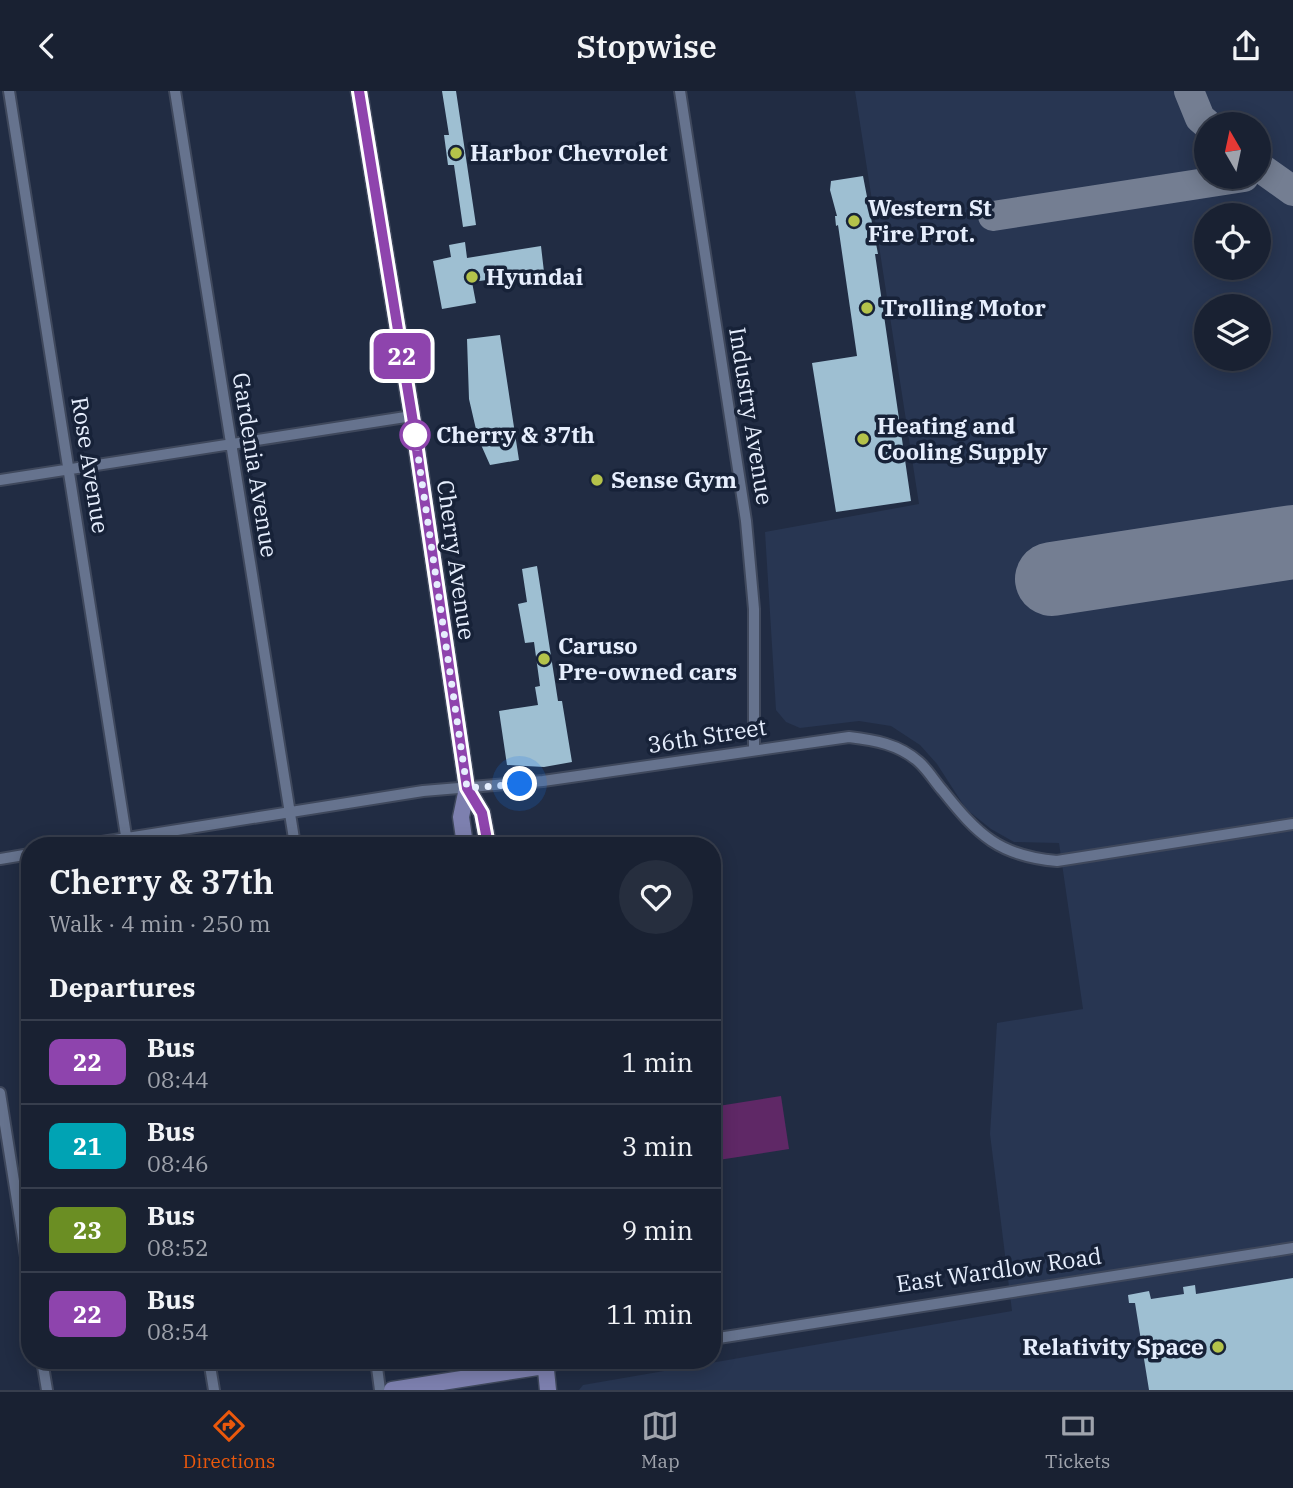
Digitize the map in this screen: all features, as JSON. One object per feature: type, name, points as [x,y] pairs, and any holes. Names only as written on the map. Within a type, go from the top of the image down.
[{"type":"main road","name":"Cherry Avenue","points":[[359,91],[412,416],[467,788],[461,817],[464,837]]},
{"type":"main road","name":"Cherry Avenue","points":[[467,788],[482,813],[486,837]]},
{"type":"main road","points":[[392,1390],[505,1369]]},
{"type":"main road","points":[[544,1369],[548,1390]]},
{"type":"street","name":"Rose Avenue","points":[[9,91],[126,837]]},
{"type":"street","name":"Gardenia Avenue","points":[[176,91],[294,837]]},
{"type":"street","name":"Industry Avenue","points":[[680,91],[746,521],[754,609],[754,749]]},
{"type":"street","points":[[0,480],[412,416]]},
{"type":"street","name":"36th Street","points":[[155,837],[423,791],[569,778],[849,737],[887,743],[920,763],[969,824],[985,838],[1003,849],[1029,858],[1057,861],[1293,824]]},
{"type":"street","points":[[0,859],[21,856]]},
{"type":"street","points":[[0,1093],[21,1225]]},
{"type":"street","name":"East Wardlow Road","points":[[721,1338],[1293,1248]]},
{"type":"street","points":[[44,1369],[47,1390]]},
{"type":"street","points":[[210,1369],[214,1390]]},
{"type":"street","points":[[377,1369],[380,1390]]},
{"type":"shaded area","points":[[855,91],[1293,91],[1293,1390],[579,1390],[583,1385],[676,1369],[721,1369],[721,1361],[1012,1311],[990,1134],[997,1023],[1083,1009],[1059,843],[1014,842],[991,829],[966,809],[937,764],[920,745],[891,726],[859,721],[800,728],[786,722],[776,710],[765,532],[919,504]]},
{"type":"shaded area","points":[[781,1096],[789,1149],[721,1160],[721,1106]]},
{"type":"building","name":"Harbor Chevrolet","points":[[442,91],[456,91],[476,225],[463,227],[454,165],[448,165],[444,135],[449,135]]},
{"type":"building","name":"Heating and Cooling Supply","points":[[863,176],[878,254],[875,254],[911,501],[836,512],[812,363],[857,356],[838,225],[836,226],[837,216],[830,190],[831,181]]},
{"type":"building","name":"Hyundai","points":[[465,242],[467,258],[541,246],[544,272],[472,282],[476,303],[442,309],[433,261],[451,257],[449,245]]},
{"type":"building","points":[[500,335],[519,460],[490,465],[478,438],[469,399],[467,339]]},
{"type":"building","name":"Caruso Pre-owned cars","points":[[537,566],[558,701],[562,701],[572,762],[544,767],[507,765],[499,711],[538,705],[535,687],[540,686],[534,642],[525,643],[518,604],[527,602],[522,569]]},
{"type":"building","name":"Relativity Space","points":[[1293,1278],[1293,1390],[1149,1390],[1135,1303],[1129,1303],[1128,1295],[1149,1291],[1151,1299],[1184,1294],[1183,1287],[1195,1285],[1196,1294]]},
{"type":"taxiway","points":[[1189,91],[1198,112]]},
{"type":"taxiway","points":[[1271,175],[1293,191]]},
{"type":"taxiway","points":[[993,216],[1194,185]]},
{"type":"runway","points":[[1052,579],[1293,542]]},
{"type":"bus line","name":"22","points":[[359,91],[412,416],[467,788],[482,813],[486,837]]},
{"type":"place","name":"Harbor Chevrolet","points":[[456,153]]},
{"type":"place","name":"Western St Fire Prot.","points":[[854,221]]},
{"type":"place","name":"Hyundai","points":[[472,277]]},
{"type":"place","name":"Trolling Motor","points":[[867,308]]},
{"type":"place","name":"Cherry & 37th","points":[[415,435]]},
{"type":"place","name":"Heating and Cooling Supply","points":[[863,439]]},
{"type":"place","name":"Sense Gym","points":[[597,480]]},
{"type":"place","name":"Caruso Pre-owned cars","points":[[544,659]]},
{"type":"place","name":"Relativity Space","points":[[1218,1347]]},
{"type":"route","points":[[415,435],[467,788],[520,784]]}]
